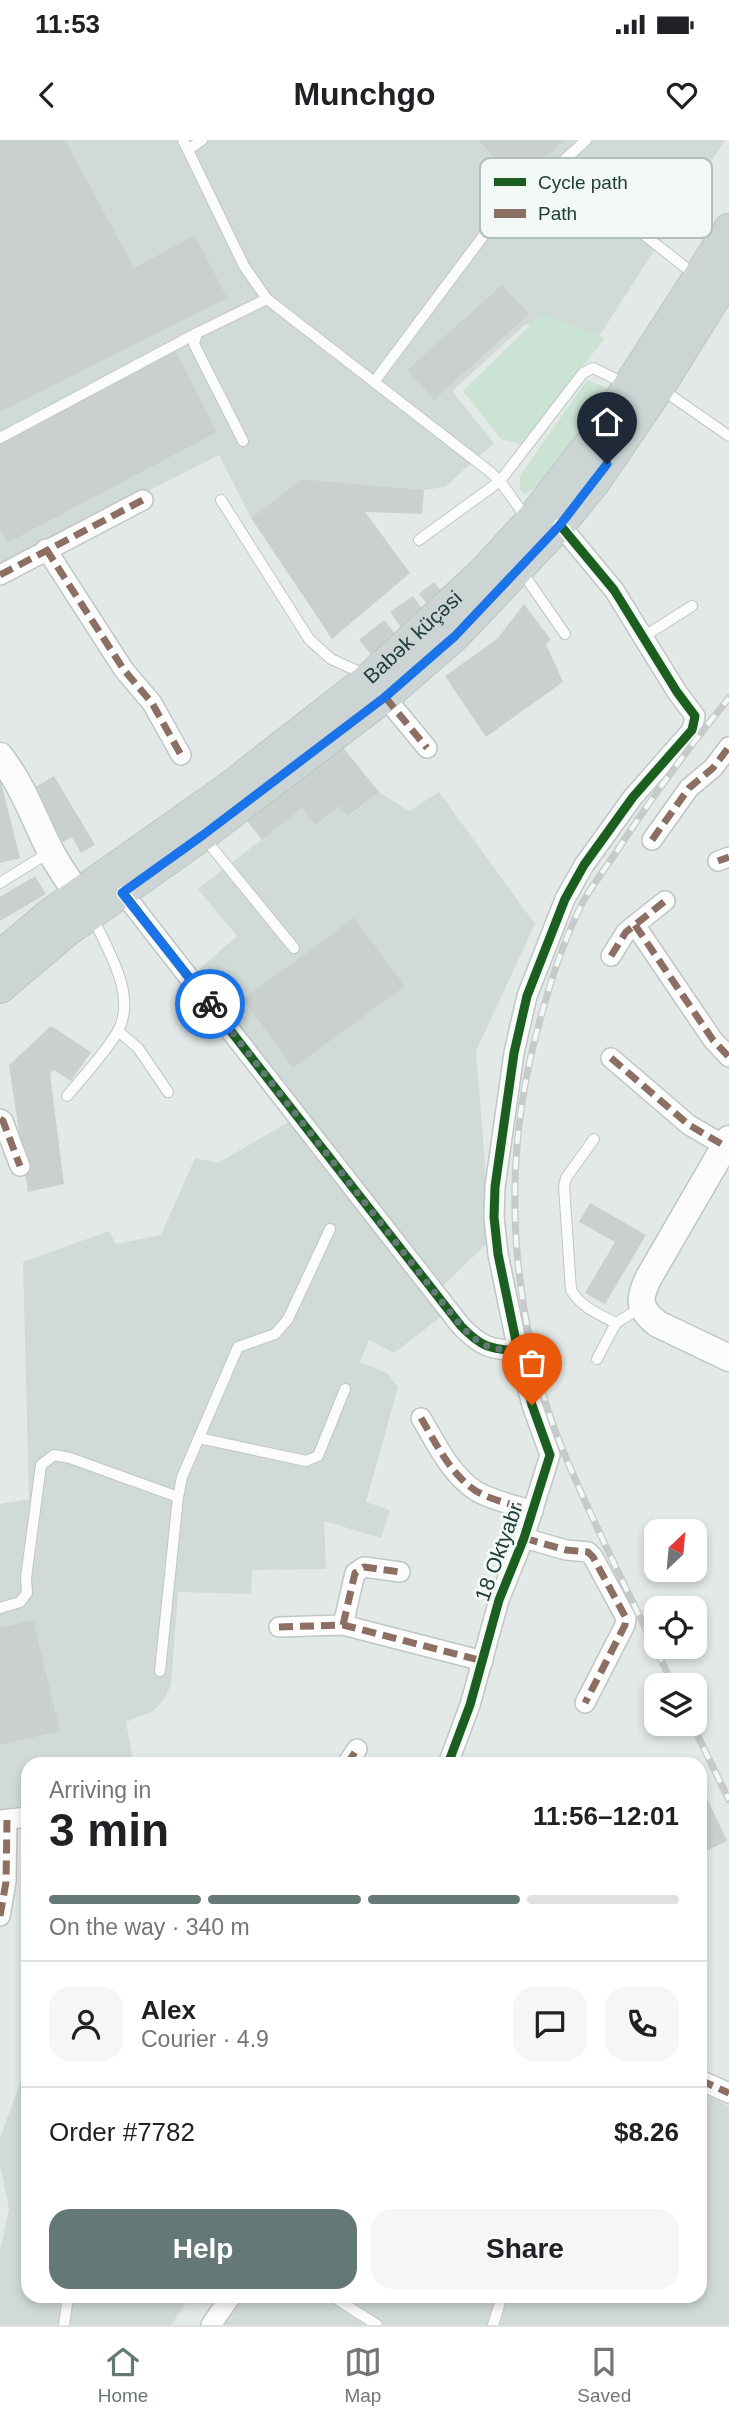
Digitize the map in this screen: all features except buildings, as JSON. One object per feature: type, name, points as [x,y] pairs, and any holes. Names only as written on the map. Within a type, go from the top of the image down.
[{"type":"main road","name":"Babək küçəsi","points":[[0,988],[43,950],[84,904],[122,893],[203,835],[378,687],[454,600],[529,522],[572,470],[630,386],[729,229]]},
{"type":"main road","name":"Babək küçəsi","points":[[0,956],[84,904],[228,788],[455,636],[560,525],[595,482],[659,388],[729,275]]},
{"type":"street","points":[[0,575],[143,500]]},
{"type":"street","name":"18 Oktyabr","points":[[451,1757],[483,1661],[499,1600],[524,1538],[550,1455],[532,1405],[518,1351],[498,1254],[494,1217],[505,1101],[527,996],[558,913],[584,865],[633,797],[692,730],[695,716],[677,692],[614,590],[560,525]]},
{"type":"street","points":[[46,549],[124,670],[152,703],[181,755]]},
{"type":"street","points":[[378,687],[427,748]]},
{"type":"street","points":[[652,840],[689,788],[713,768],[729,747]]},
{"type":"street","points":[[0,756],[15,776],[51,852],[84,904]]},
{"type":"street","points":[[122,893],[461,1326],[476,1342],[489,1348],[518,1351]]},
{"type":"street","points":[[611,956],[626,932],[665,901]]},
{"type":"street","points":[[635,925],[713,1040],[729,1058]]},
{"type":"street","points":[[611,1059],[689,1125],[727,1142],[649,1277],[643,1289],[642,1307],[648,1317],[658,1324],[729,1359]]},
{"type":"street","points":[[0,1119],[20,1166]]},
{"type":"street","points":[[421,1418],[450,1466],[463,1481],[478,1492],[533,1511]]},
{"type":"street","points":[[524,1538],[566,1550],[588,1552],[626,1618],[625,1626],[585,1703]]},
{"type":"street","points":[[343,1625],[355,1573],[364,1567],[400,1572]]},
{"type":"street","points":[[279,1627],[343,1625],[483,1661]]},
{"type":"street","points":[[0,1916],[6,1882],[3,1820],[21,1818]]},
{"type":"street","points":[[707,2083],[729,2092]]},
{"type":"street","points":[[211,2325],[226,2303]]},
{"type":"lane","points":[[183,140],[244,266],[267,299],[500,481],[529,522]]},
{"type":"lane","points":[[188,150],[202,140]]},
{"type":"lane","points":[[566,158],[586,140]]},
{"type":"lane","points":[[374,382],[482,238]]},
{"type":"lane","points":[[648,238],[698,278]]},
{"type":"lane","points":[[0,438],[197,333],[267,299]]},
{"type":"lane","points":[[197,333],[194,344],[243,441]]},
{"type":"lane","points":[[419,540],[500,481],[583,373],[593,369],[630,386]]},
{"type":"lane","points":[[659,388],[729,436]]},
{"type":"lane","points":[[221,500],[309,639],[331,659],[378,687]]},
{"type":"lane","points":[[519,569],[565,634]]},
{"type":"lane","points":[[643,637],[692,606]]},
{"type":"lane","points":[[203,835],[294,948]]},
{"type":"lane","points":[[0,883],[51,852]]},
{"type":"lane","points":[[68,1096],[118,1031],[125,1009],[116,966],[84,904]]},
{"type":"lane","points":[[118,1031],[138,1048],[168,1092]]},
{"type":"lane","points":[[594,1139],[566,1178],[564,1186],[569,1282],[577,1300],[616,1323]]},
{"type":"lane","points":[[160,1671],[182,1477],[238,1347],[275,1334],[288,1319],[330,1229]]},
{"type":"lane","points":[[597,1359],[616,1323],[642,1307]]},
{"type":"lane","points":[[199,1438],[306,1461],[318,1456],[345,1389]]},
{"type":"lane","points":[[0,1608],[20,1602],[27,1592],[26,1578],[41,1465],[54,1455],[70,1458],[178,1497]]},
{"type":"lane","points":[[64,2325],[67,2303]]},
{"type":"lane","points":[[343,2303],[377,2325]]},
{"type":"lane","points":[[493,2325],[500,2303]]},
{"type":"shaded area","points":[[0,140],[725,140],[712,160],[712,158],[480,158],[480,238],[662,238],[591,349],[526,324],[452,391],[494,443],[445,487],[424,490],[302,479],[251,518],[219,455],[0,565]]},
{"type":"shaded area","points":[[379,792],[409,811],[439,792],[535,924],[476,1051],[491,1240],[437,1291],[196,972],[237,936],[198,889],[302,808],[339,806],[349,816]]},
{"type":"shaded area","points":[[290,1121],[442,1316],[394,1353],[369,1340],[360,1362],[387,1373],[398,1387],[366,1502],[390,1510],[381,1538],[324,1521],[326,1569],[252,1570],[251,1594],[178,1592],[171,1685],[163,1701],[153,1711],[126,1722],[132,1757],[21,1757],[21,1806],[0,1810],[0,1504],[29,1499],[23,1262],[109,1231],[116,1244],[161,1235],[195,1158],[218,1163]]},
{"type":"shaded area","points":[[21,2080],[21,2303],[186,2303],[171,2325],[0,2325],[0,2251],[9,2209],[0,2164],[0,2138]]},
{"type":"shaded area","points":[[707,2095],[729,2106],[729,2325],[220,2325],[236,2303],[707,2303]]},
{"type":"green space","points":[[542,314],[605,338],[522,444],[502,440],[463,391]]},
{"type":"green space","points":[[587,380],[608,388],[556,465],[533,489],[524,494],[520,489],[520,476]]},
{"type":"railway","points":[[667,1673],[582,1494],[561,1446],[544,1396],[528,1332],[521,1285],[516,1238],[517,1146],[532,1053],[544,1006],[567,939],[584,900],[657,792],[729,698]]},
{"type":"railway","points":[[698,1736],[729,1800]]},
{"type":"marked path","points":[[0,575],[143,500]]},
{"type":"marked path","points":[[46,549],[124,670],[152,703],[181,755]]},
{"type":"marked path","points":[[385,697],[427,748]]},
{"type":"marked path","points":[[652,840],[689,788],[713,768],[729,747]]},
{"type":"marked path","points":[[718,861],[729,857]]},
{"type":"marked path","points":[[611,956],[626,932],[665,901]]},
{"type":"marked path","points":[[635,925],[713,1040],[729,1057]]},
{"type":"marked path","points":[[611,1058],[689,1125],[725,1146]]},
{"type":"marked path","points":[[0,1119],[20,1166]]},
{"type":"marked path","points":[[421,1418],[444,1458],[467,1484],[490,1498],[533,1511]]},
{"type":"marked path","points":[[524,1538],[566,1550],[588,1552],[626,1618],[625,1625],[585,1703]]},
{"type":"marked path","points":[[343,1625],[355,1573],[364,1567],[400,1572]]},
{"type":"marked path","points":[[279,1627],[343,1625],[483,1661]]},
{"type":"marked path","points":[[352,1757],[357,1749]]},
{"type":"marked path","points":[[0,1916],[6,1882],[7,1820]]},
{"type":"marked path","points":[[707,2083],[729,2093]]},
{"type":"cycle path","points":[[451,1757],[470,1705],[499,1600],[524,1538],[550,1455],[532,1405],[518,1351],[498,1254],[494,1217],[495,1187],[514,1053],[527,996],[565,899],[584,865],[633,797],[692,730],[695,716],[677,692],[614,590],[560,525]]},
{"type":"cycle path","points":[[123,893],[461,1326],[486,1346],[518,1351]]},
{"type":"way so far","points":[[210,1004],[461,1326],[476,1342],[489,1348],[518,1351],[532,1405]]},
{"type":"route","points":[[210,1004],[122,893],[385,697],[455,636],[560,525],[607,464]]}]
